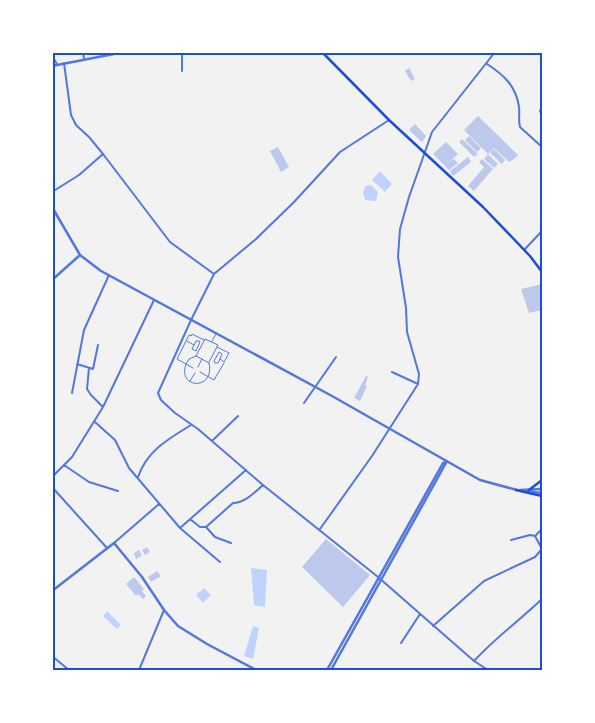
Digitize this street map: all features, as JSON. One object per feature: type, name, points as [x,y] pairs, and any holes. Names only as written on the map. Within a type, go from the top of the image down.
[{"type":"main road","points":[[322,52],[389,120],[483,207],[542,272]]},
{"type":"main road","points":[[529,490],[542,480]]},
{"type":"main road","points":[[516,490],[542,493]]},
{"type":"street","points":[[83,52],[84,59]]},
{"type":"street","points":[[52,66],[124,52]]},
{"type":"street","points":[[182,52],[182,71]]},
{"type":"street","points":[[320,529],[418,384],[419,374],[407,332],[398,251],[400,229],[432,132],[495,52]]},
{"type":"street","points":[[52,56],[57,64]]},
{"type":"street","points":[[64,63],[71,115],[76,125],[89,136],[170,242],[214,274]]},
{"type":"street","points":[[487,64],[511,83],[519,107],[520,127],[542,147]]},
{"type":"street","points":[[542,106],[540,111],[542,115]]},
{"type":"street","points":[[389,120],[340,152],[256,239],[214,274],[158,393],[161,400],[378,577],[474,661],[488,670]]},
{"type":"street","points":[[52,192],[79,175],[103,154]]},
{"type":"street","points":[[52,207],[80,255],[95,268],[390,428],[480,480],[516,490],[542,493]]},
{"type":"street","points":[[524,250],[542,231]]},
{"type":"street","points":[[52,280],[80,255]]},
{"type":"street","points":[[72,393],[84,330],[109,276]]},
{"type":"street","points":[[52,477],[72,456],[95,422],[154,299]]},
{"type":"street","points":[[211,342],[216,333]]},
{"type":"street","points":[[193,368],[177,359],[189,335],[191,336],[192,334],[205,339],[229,353],[214,380],[200,372]]},
{"type":"street","points":[[204,340],[196,356],[189,359],[186,364],[184,370],[185,377],[190,382],[198,384],[204,382],[210,372],[209,363],[217,347]]},
{"type":"street","points":[[186,341],[194,345]]},
{"type":"street","points":[[77,364],[94,368],[98,346]]},
{"type":"street","points":[[196,356],[209,363]]},
{"type":"street","points":[[304,403],[336,357]]},
{"type":"street","points":[[198,367],[202,359]]},
{"type":"street","points":[[220,359],[224,362]]},
{"type":"street","points":[[89,368],[87,389],[103,407]]},
{"type":"street","points":[[392,372],[418,384]]},
{"type":"street","points":[[190,382],[194,373]]},
{"type":"street","points":[[212,441],[238,416]]},
{"type":"street","points":[[95,422],[115,440],[130,468],[180,528],[220,562]]},
{"type":"street","points":[[138,477],[142,466],[151,453],[165,440],[191,425]]},
{"type":"street","points":[[327,670],[442,463],[447,461]]},
{"type":"street","points":[[331,670],[447,461]]},
{"type":"street","points":[[64,465],[89,482],[118,491]]},
{"type":"street","points":[[180,528],[246,470]]},
{"type":"street","points":[[190,519],[200,527],[206,527],[233,503],[239,503],[264,485]]},
{"type":"street","points":[[52,487],[107,548]]},
{"type":"street","points":[[52,591],[114,543],[159,504]]},
{"type":"street","points":[[206,527],[215,537],[231,542]]},
{"type":"street","points":[[535,536],[542,529]]},
{"type":"street","points":[[433,626],[484,581],[535,557],[542,549],[535,536],[530,534],[512,540]]},
{"type":"street","points":[[114,543],[142,577],[170,618],[187,633],[256,670]]},
{"type":"street","points":[[474,661],[542,599]]},
{"type":"street","points":[[140,670],[164,610]]},
{"type":"street","points":[[401,643],[420,614]]},
{"type":"street","points":[[52,656],[69,670]]},
{"type":"water","points":[[380,171],[392,184],[385,192],[372,180]]},
{"type":"water","points":[[371,185],[378,192],[376,201],[365,200],[363,193],[365,186]]},
{"type":"water","points":[[251,568],[267,570],[265,607],[254,605]]},
{"type":"water","points":[[204,588],[211,595],[203,603],[196,595]]},
{"type":"water","points":[[107,611],[121,625],[117,629],[103,616]]},
{"type":"water","points":[[253,626],[259,628],[253,659],[244,656]]},
{"type":"building","points":[[409,68],[415,79],[411,81],[405,71]]},
{"type":"building","points":[[478,116],[518,155],[514,159],[509,162],[494,148],[488,154],[464,130]]},
{"type":"building","points":[[415,124],[426,136],[422,142],[409,130]]},
{"type":"building","points":[[469,136],[481,148],[477,152],[465,140]]},
{"type":"building","points":[[462,139],[478,154],[474,157],[459,142]]},
{"type":"building","points":[[446,142],[458,154],[448,163],[454,159],[458,163],[449,170],[433,154]]},
{"type":"building","points":[[278,147],[289,167],[281,172],[270,151]]},
{"type":"building","points":[[494,149],[505,160],[502,164],[490,153]]},
{"type":"building","points":[[488,154],[498,164],[494,168],[484,159]]},
{"type":"building","points":[[468,157],[471,162],[453,176],[450,171]]},
{"type":"building","points":[[482,159],[493,169],[474,191],[468,186],[484,167],[479,162]]},
{"type":"building","points":[[542,284],[542,310],[529,313],[521,289]]},
{"type":"building","points":[[366,376],[368,377],[365,385],[367,386],[360,401],[354,398]]},
{"type":"building","points":[[326,539],[370,575],[343,607],[302,567]]},
{"type":"building","points":[[147,547],[150,552],[145,555],[142,550]]},
{"type":"building","points":[[139,550],[142,556],[136,559],[134,553]]},
{"type":"building","points":[[157,571],[161,576],[151,582],[148,577]]},
{"type":"building","points":[[134,577],[144,589],[142,591],[146,596],[143,599],[138,594],[136,596],[126,584]]}]
